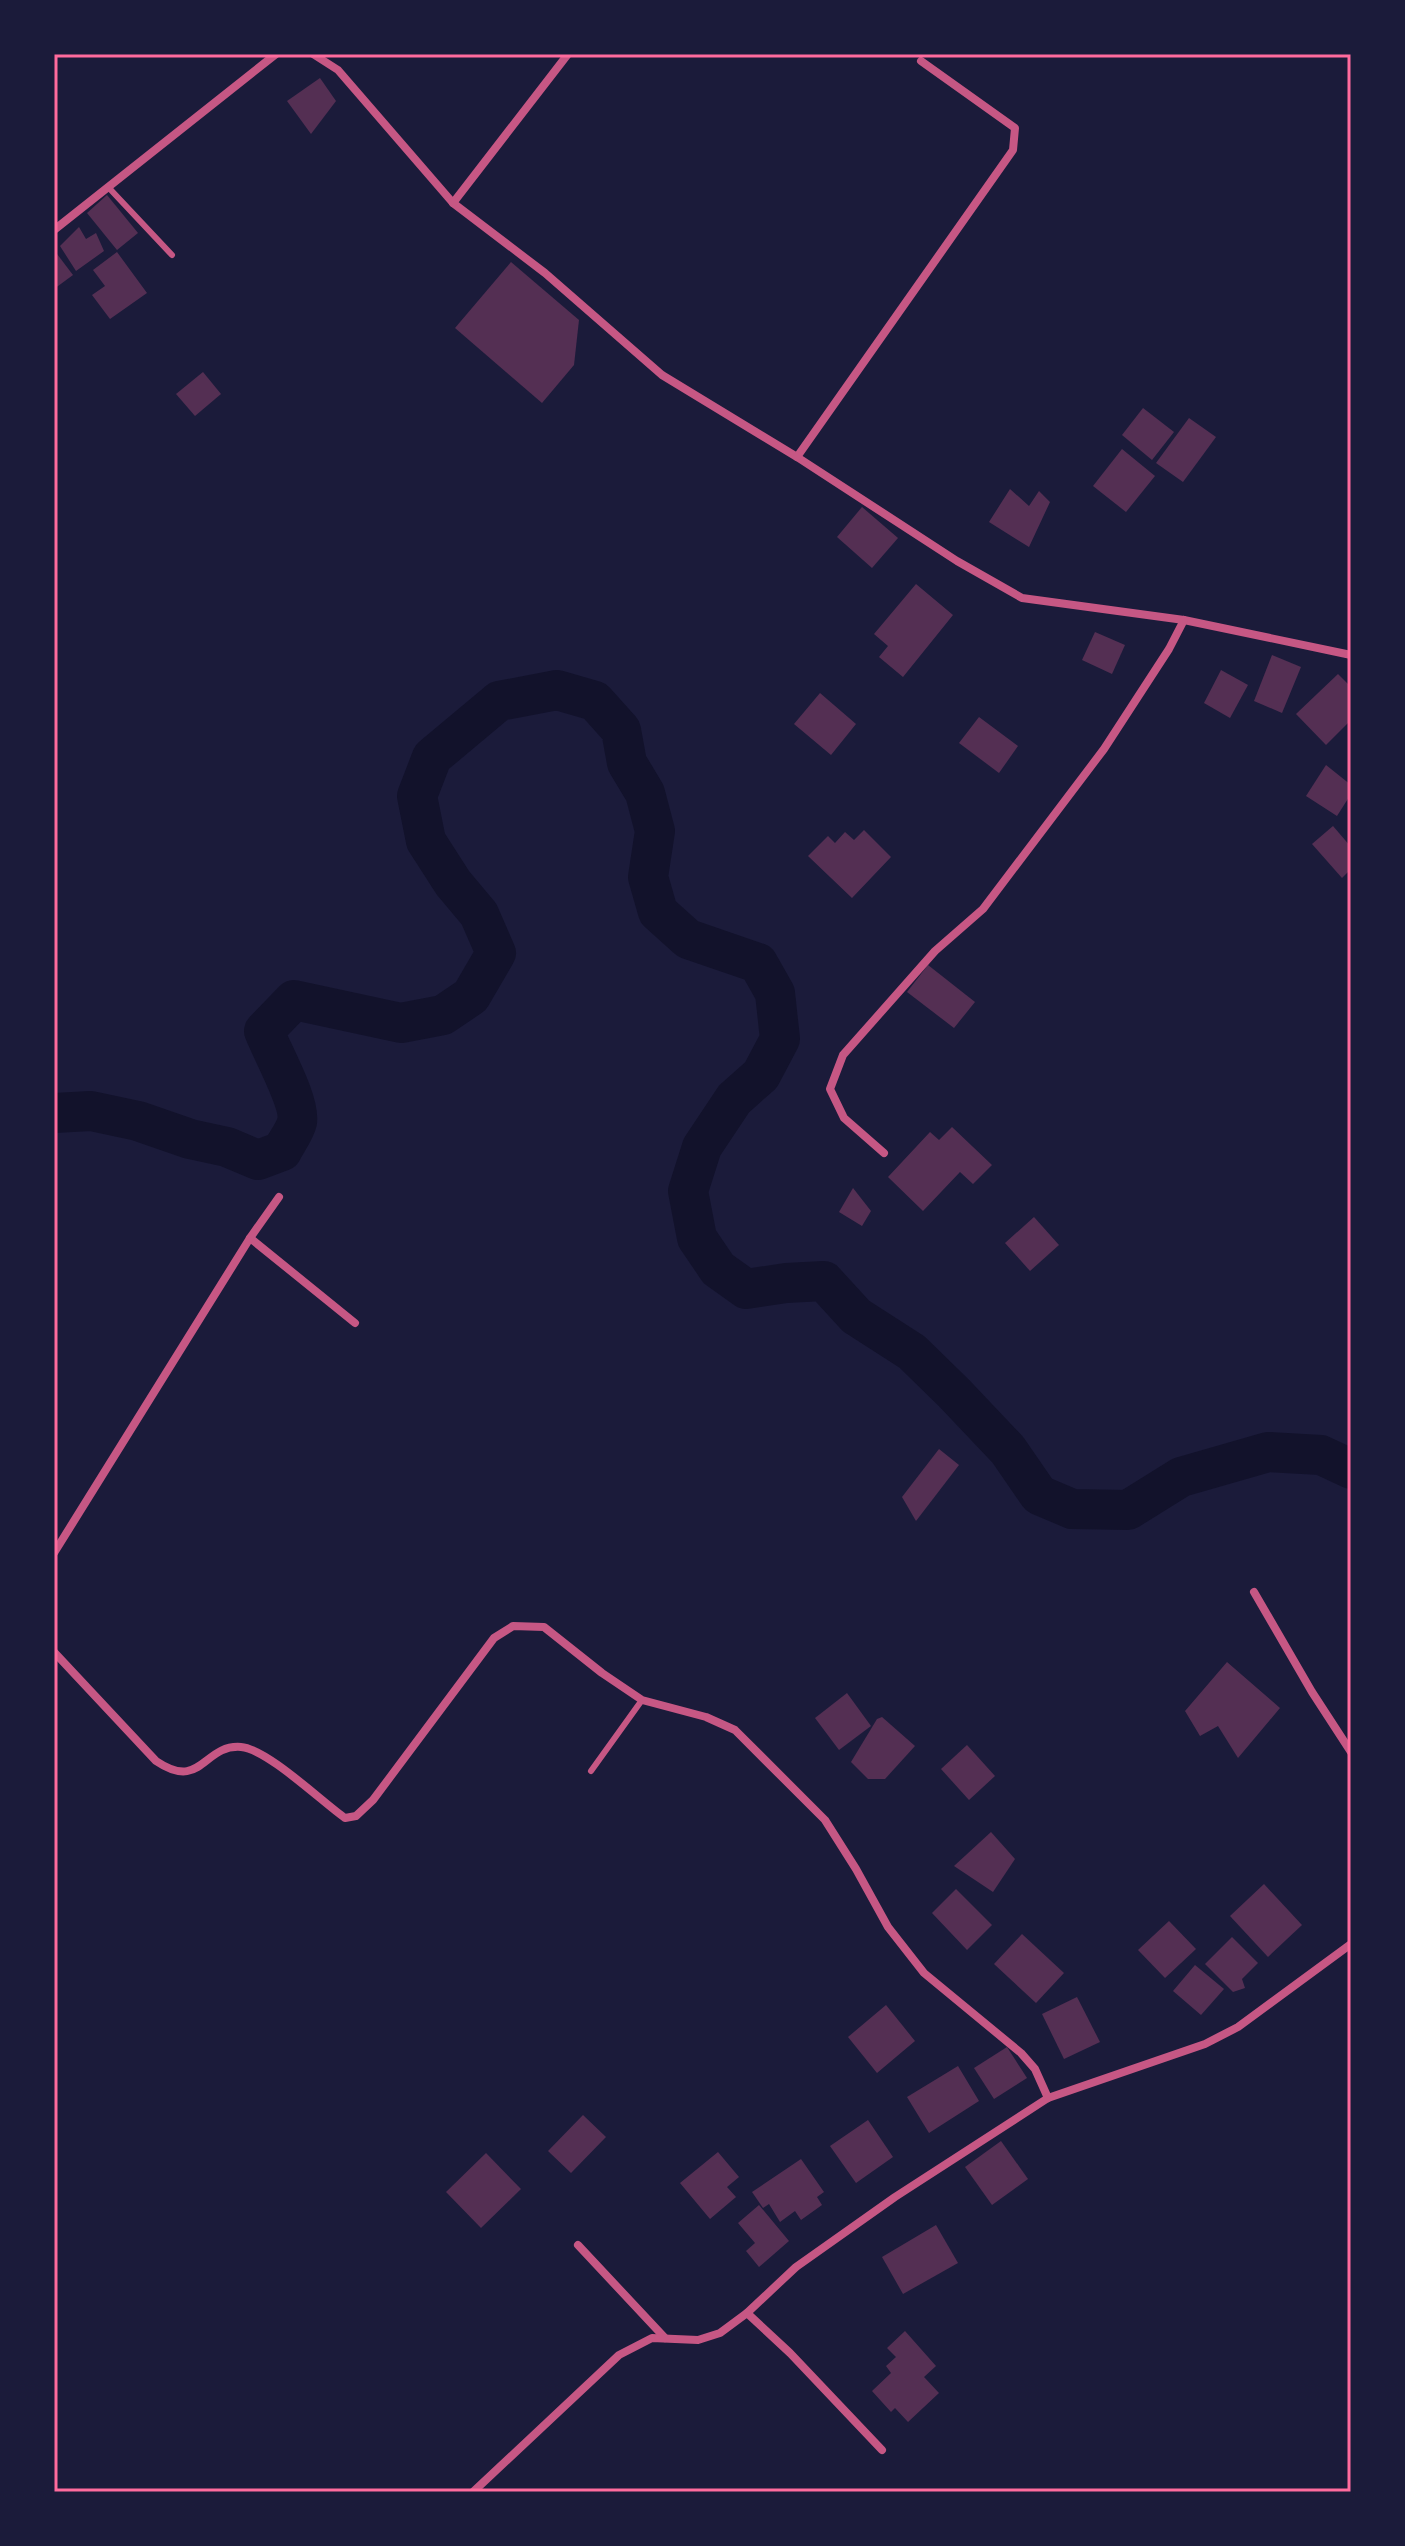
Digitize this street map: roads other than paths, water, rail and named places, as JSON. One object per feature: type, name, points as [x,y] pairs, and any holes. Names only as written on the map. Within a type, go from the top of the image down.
[{"type":"street","points":[[54,230],[276,54]]},
{"type":"street","points":[[313,54],[338,70],[453,203],[545,273],[662,375],[797,457],[957,561],[1022,598],[1184,620],[1351,655]]},
{"type":"street","points":[[453,203],[568,54]]},
{"type":"street","points":[[797,457],[1013,150],[1015,128],[921,61]]},
{"type":"street","points":[[884,1153],[844,1118],[830,1089],[843,1055],[935,951],[983,909],[1104,749],[1169,649],[1184,620]]},
{"type":"street","points":[[54,1553],[250,1238],[279,1197]]},
{"type":"street","points":[[250,1238],[355,1323]]},
{"type":"street","points":[[1254,1592],[1351,1752]]},
{"type":"street","points":[[54,1652],[156,1761],[170,1771],[191,1771],[230,1748],[244,1747],[265,1757],[345,1818],[356,1816],[373,1800],[494,1638],[513,1626],[544,1627],[642,1700],[706,1717],[735,1730],[764,1756],[825,1820],[888,1927],[924,1973],[1021,2053],[1035,2069],[1048,2098]]},
{"type":"street","points":[[473,2492],[619,2355],[640,2343],[665,2338],[698,2340],[720,2333],[809,2258],[895,2197],[1048,2098],[1205,2044],[1238,2027],[1351,1944]]},
{"type":"street","points":[[578,2245],[665,2338]]},
{"type":"street","points":[[747,2313],[790,2353],[882,2450]]},
{"type":"lane","points":[[109,188],[172,255]]},
{"type":"lane","points":[[591,1771],[642,1700]]},
{"type":"waterway","points":[[54,1113],[91,1111],[138,1121],[190,1139],[227,1147],[258,1160],[282,1151],[297,1122],[295,1103],[264,1031],[294,1000],[401,1023],[443,1015],[471,996],[496,953],[479,914],[453,883],[426,841],[417,796],[432,757],[499,701],[557,690],[595,701],[621,730],[627,763],[645,793],[655,831],[648,877],[658,912],[688,939],[758,963],[775,993],[780,1039],[761,1075],[734,1099],[702,1147],[688,1191],[697,1238],[718,1269],[746,1289],[824,1281],[856,1316],[912,1352],[954,1393],[1008,1450],[1039,1495],[1072,1509],[1128,1510],[1181,1477],[1268,1452],[1321,1455],[1351,1469]]}]
